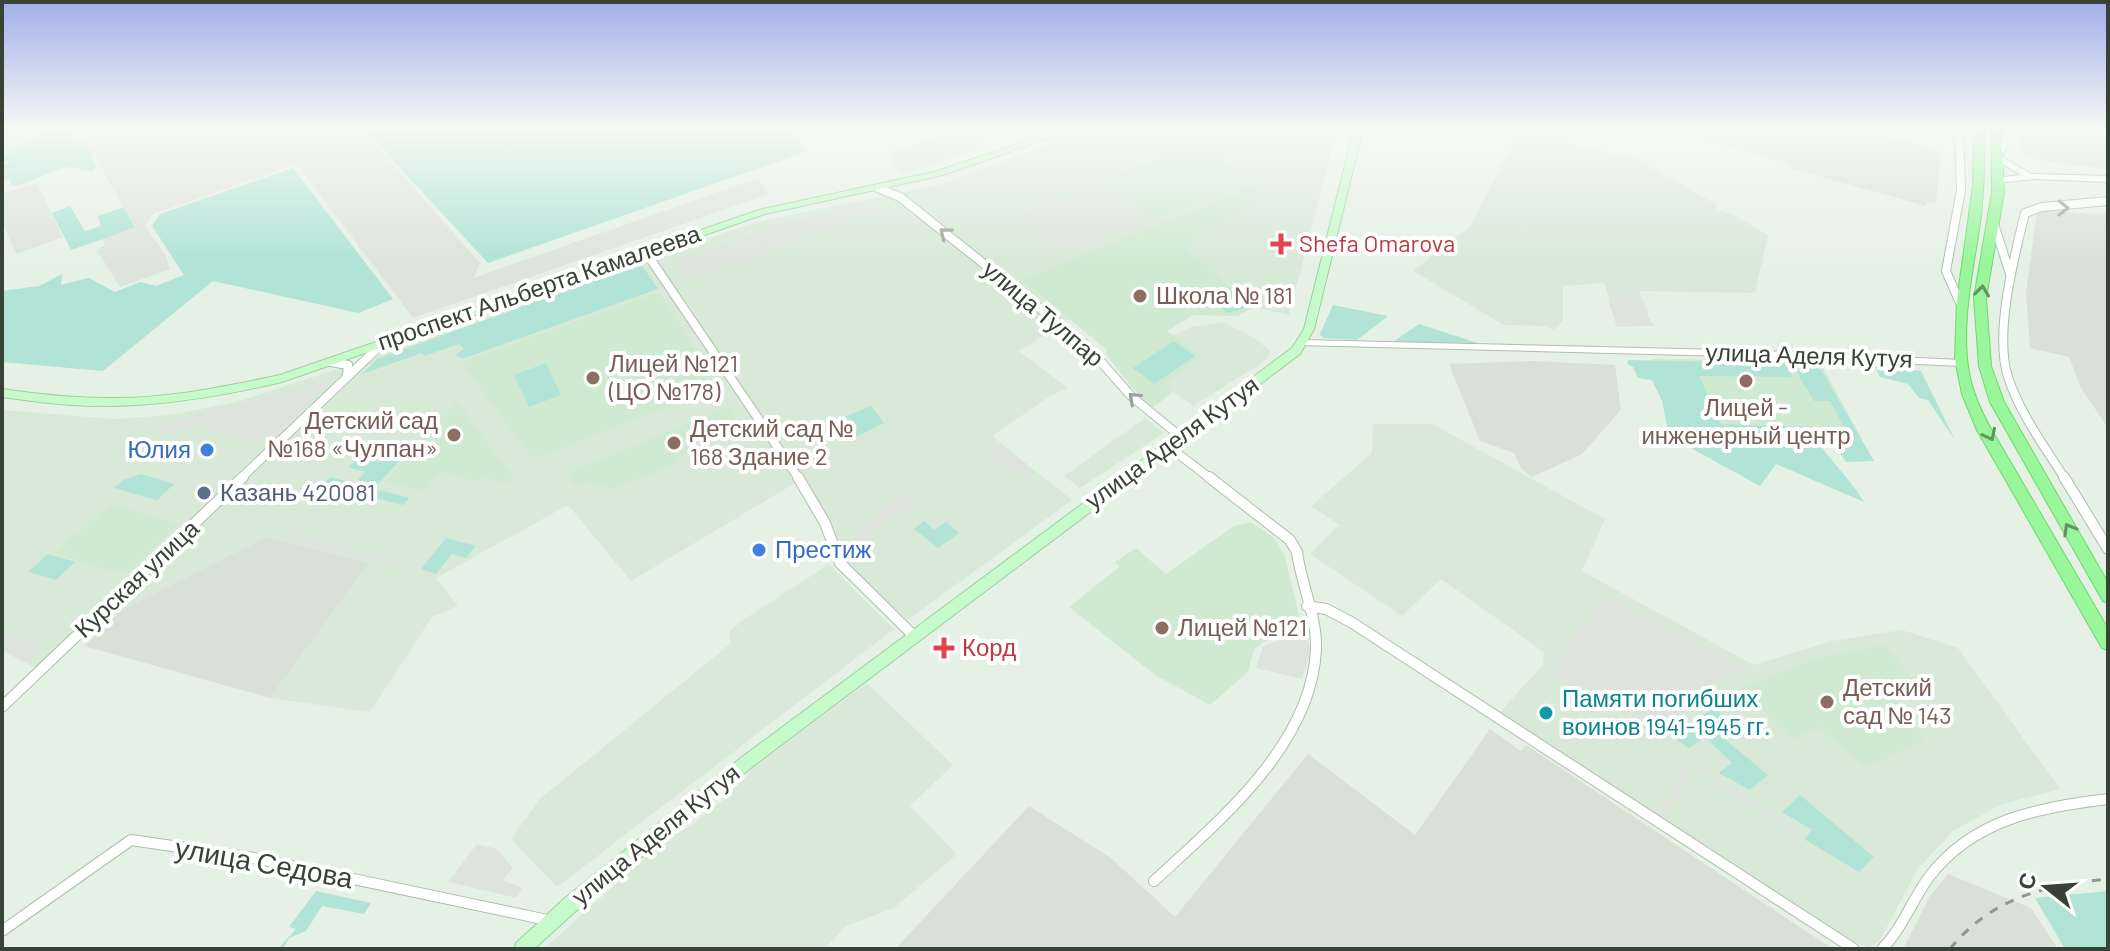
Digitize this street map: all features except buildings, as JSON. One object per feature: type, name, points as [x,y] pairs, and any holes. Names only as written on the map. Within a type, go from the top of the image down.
[{"type":"main road","name":"проспект Альберта Камалеева","points":[[2,393],[99,404],[202,397],[282,378],[331,362],[762,212],[934,173]]},
{"type":"main road","points":[[1302,343],[1309,329],[1348,173]]},
{"type":"main road","points":[[1978,173],[1960,303],[1961,363],[1971,400],[2108,643]]},
{"type":"main road","points":[[1998,173],[1994,223],[1980,298],[1985,366],[1997,402],[2108,597]]},
{"type":"main road","name":"улица Аделя Кутуя","points":[[522,949],[666,825],[1288,359],[1302,343]]},
{"type":"street","points":[[1960,173],[1961,190],[1946,271],[1960,303]]},
{"type":"street","points":[[2025,173],[2035,176]]},
{"type":"street","points":[[1998,180],[2035,176],[2108,179]]},
{"type":"street","points":[[900,197],[908,181]]},
{"type":"street","name":"улица Тулпар","points":[[878,188],[900,197],[1087,346],[1131,396],[1181,437]]},
{"type":"street","points":[[2108,201],[2087,208],[2030,209],[2022,220],[2010,274],[2004,340],[2007,374],[2021,408],[2108,549]]},
{"type":"street","points":[[1994,223],[2010,274]]},
{"type":"street","points":[[645,251],[800,481],[825,523],[840,563],[915,637]]},
{"type":"street","name":"Курская улица","points":[[2,707],[383,343]]},
{"type":"street","name":"улица Аделя Кутуя","points":[[1302,343],[1766,354],[1961,363]]},
{"type":"street","points":[[331,362],[350,367],[339,384]]},
{"type":"street","points":[[1154,881],[1226,813],[1290,729],[1310,684],[1316,649],[1297,552],[1290,540],[1168,446]]},
{"type":"street","points":[[1307,606],[1326,609],[1351,622],[1854,949]]},
{"type":"street","points":[[1882,949],[1890,941],[1925,878],[1966,839],[2005,819],[2034,809],[2108,799]]},
{"type":"street","name":"улица Седова","points":[[2,931],[131,840],[254,858],[552,921]]},
{"type":"shaded area","points":[[2,173],[49,173],[12,186],[9,179],[2,180]]},
{"type":"shaded area","points":[[104,173],[270,173],[153,214],[145,226],[166,256],[170,269],[120,287],[97,250],[105,245],[103,239],[135,227]]},
{"type":"shaded area","points":[[277,173],[297,173],[393,299],[358,313],[213,281],[103,371],[2,362],[2,291],[39,286],[62,274],[61,285],[89,278],[115,292],[140,282],[156,286],[184,275],[152,226],[160,214]]},
{"type":"shaded area","points":[[304,173],[401,173],[480,263],[473,278],[758,178],[769,194],[413,318]]},
{"type":"shaded area","points":[[405,173],[744,173],[488,263]]},
{"type":"shaded area","points":[[970,173],[1326,173],[1289,315],[1254,307],[1237,316],[1193,315],[1167,331],[1173,336],[1191,327],[1223,322],[1253,337],[1270,351],[1267,359],[1193,406],[1173,392],[1153,407],[1141,398],[1108,357],[1106,349],[1069,319],[1019,351],[1068,388],[1052,395],[992,436],[1072,500],[908,620],[846,565],[832,524],[802,479],[631,581],[568,505],[436,578],[458,606],[432,617],[370,712],[270,698],[369,563],[267,537],[117,615],[91,614],[35,668],[2,650],[2,410],[115,419],[169,415],[237,402],[755,222],[939,185]]},
{"type":"shaded area","points":[[1122,173],[1240,173],[1246,178],[1245,182],[1153,220],[1107,179]]},
{"type":"shaded area","points":[[1498,173],[1662,173],[1717,205],[1716,210],[1734,215],[1768,235],[1755,293],[1639,291],[1649,313],[1614,314],[1604,283],[1563,286],[1563,321],[1553,330],[1545,326],[1504,325],[1413,271],[1470,226]]},
{"type":"shaded area","points":[[1808,173],[1939,173],[1936,203],[1927,201],[1926,206]]},
{"type":"shaded area","points":[[37,183],[63,237],[16,254],[2,222],[2,194]]},
{"type":"shaded area","name":"Школа № 181","points":[[1260,184],[1252,205],[1185,248],[1253,307],[1237,316],[1193,315],[1167,331],[1200,355],[1165,384],[1173,392],[1153,407],[1141,398],[1108,357],[1106,349],[1022,280]]},
{"type":"shaded area","points":[[1097,185],[1139,223],[1062,254],[1022,214]]},
{"type":"shaded area","points":[[873,199],[883,209],[789,244],[775,226]]},
{"type":"shaded area","points":[[70,206],[85,231],[101,226],[98,216],[124,207],[135,228],[71,250],[52,213]]},
{"type":"shaded area","points":[[2037,211],[2108,214],[2108,428],[2081,388],[2069,357],[2030,348],[2026,293]]},
{"type":"shaded area","points":[[774,227],[788,244],[687,281],[674,262]]},
{"type":"shaded area","points":[[641,264],[658,289],[462,359],[456,355],[464,349],[459,344],[362,374],[377,359]]},
{"type":"shaded area","points":[[1225,286],[1250,307],[1228,313],[1204,297]]},
{"type":"shaded area","points":[[1620,290],[1633,290],[1654,326],[1617,327],[1608,300],[1616,300]]},
{"type":"shaded area","name":"Лицей №121 (ЦО №178)","points":[[659,292],[719,387],[533,459],[461,362]]},
{"type":"shaded area","points":[[1333,305],[1388,316],[1357,340],[1323,338],[1320,334]]},
{"type":"shaded area","points":[[1419,324],[1478,343],[1393,342]]},
{"type":"shaded area","points":[[1174,341],[1195,356],[1154,384],[1133,368]]},
{"type":"shaded area","name":"Лицей - инженерный центр","points":[[1652,359],[1819,360],[1862,439],[1700,435],[1670,402]]},
{"type":"shaded area","points":[[1628,360],[1784,363],[1793,377],[1699,376],[1721,424],[1814,427],[1818,433],[1829,434],[1835,440],[1851,440],[1830,401],[1814,401],[1791,363],[1817,363],[1874,461],[1846,462],[1829,437],[1815,437],[1864,502],[1776,464],[1760,486],[1669,436],[1662,401],[1652,380],[1638,378],[1633,367],[1627,364]]},
{"type":"shaded area","points":[[1533,361],[1615,365],[1621,410],[1582,454],[1532,477],[1522,470],[1514,453],[1480,441],[1449,364]]},
{"type":"shaded area","points":[[546,363],[561,395],[529,407],[514,375]]},
{"type":"shaded area","points":[[1875,366],[1921,371],[1955,440],[1928,400],[1919,398],[1908,384],[1880,377]]},
{"type":"shaded area","points":[[331,381],[265,445],[197,428],[163,432],[159,429],[167,421]]},
{"type":"shaded area","name":"Детский сад №168 «Чулпан»","points":[[457,401],[514,478],[510,484],[483,477],[479,482],[441,472],[427,488],[419,490],[385,482]]},
{"type":"shaded area","points":[[871,406],[884,423],[856,437],[842,418]]},
{"type":"shaded area","name":"Детский сад № 168 Здание 2","points":[[729,407],[740,425],[677,459],[677,464],[613,489],[589,482],[572,486],[568,473]]},
{"type":"shaded area","points":[[1145,418],[1164,433],[1080,488],[1064,476]]},
{"type":"shaded area","points":[[1373,424],[1432,424],[1605,519],[1582,571],[1754,665],[1832,641],[1902,630],[1958,648],[2060,789],[2002,804],[1953,831],[1917,870],[1879,942],[1868,947],[1853,942],[1499,713],[1543,665],[1544,652],[1441,579],[1402,616],[1310,554],[1339,525],[1311,506],[1372,453]]},
{"type":"shaded area","points":[[1001,445],[1036,473],[1027,480],[1020,475],[1017,477],[988,454]]},
{"type":"shaded area","points":[[363,452],[401,459],[377,485],[358,480],[365,472],[349,467]]},
{"type":"shaded area","points":[[141,474],[174,484],[157,500],[114,488],[123,480]]},
{"type":"shaded area","points":[[330,477],[409,498],[403,505],[324,484]]},
{"type":"shaded area","points":[[904,494],[914,502],[865,541],[860,537],[856,532]]},
{"type":"shaded area","points":[[110,504],[179,524],[129,572],[118,569],[115,572],[56,554],[67,544],[65,540],[77,534]]},
{"type":"shaded area","points":[[924,521],[934,530],[946,522],[959,533],[938,548],[914,529]]},
{"type":"shaded area","points":[[1251,522],[1273,537],[1285,556],[1302,630],[1277,633],[1254,649],[1248,672],[1210,705],[1155,675],[1069,607],[1119,567],[1115,562],[1136,548],[1166,574],[1234,526]]},
{"type":"shaded area","points":[[295,534],[401,564],[397,568],[291,539]]},
{"type":"shaded area","points":[[267,537],[369,563],[270,698],[84,646],[122,610]]},
{"type":"shaded area","points":[[446,538],[476,546],[466,558],[452,554],[436,574],[421,569]]},
{"type":"shaded area","points":[[48,554],[75,562],[56,580],[28,572]]},
{"type":"shaded area","points":[[829,564],[894,629],[557,887],[511,839],[540,799],[730,644],[729,632],[743,620]]},
{"type":"shaded area","points":[[1603,594],[1744,670],[1713,684],[1652,731],[1587,689],[1549,673]]},
{"type":"shaded area","points":[[1304,631],[1311,650],[1302,679],[1256,668],[1263,646]]},
{"type":"shaded area","points":[[2,634],[21,637],[46,647],[28,664],[2,650]]},
{"type":"shaded area","name":"Детский сад № 143","points":[[1885,645],[1913,679],[1886,688],[1926,740],[1866,767],[1817,727],[1793,740],[1741,689],[1816,658]]},
{"type":"shaded area","points":[[867,683],[953,765],[910,806],[957,854],[894,908],[846,926],[824,949],[544,949],[661,843],[693,824],[727,797],[751,770]]},
{"type":"shaded area","points":[[1714,707],[1733,727],[1722,737],[1768,775],[1750,790],[1719,773],[1732,763],[1705,737],[1689,748],[1674,738]]},
{"type":"shaded area","points":[[1490,729],[1521,751],[1526,745],[1833,949],[895,949],[1029,806],[1111,858],[1175,917],[1308,754],[1415,835]]},
{"type":"shaded area","points":[[1686,765],[1693,770],[1696,765],[1801,831],[1798,836],[1694,770],[1667,814],[1660,809]]},
{"type":"shaded area","points":[[1800,795],[1874,857],[1859,872],[1804,839],[1812,830],[1782,812]]},
{"type":"shaded area","points":[[477,844],[497,849],[513,868],[503,880],[522,888],[516,898],[448,882]]},
{"type":"shaded area","points":[[1948,874],[2031,908],[2058,949],[1903,949],[1930,896]]},
{"type":"shaded area","points":[[316,891],[371,903],[364,914],[322,906],[306,931],[289,938],[283,949],[278,949],[296,929],[289,927]]},
{"type":"shaded area","points":[[2108,891],[2108,949],[2065,949],[2035,898]]},
{"type":"railway","points":[[1950,949],[1983,917],[2021,897],[2062,885],[2108,879]]},
{"type":"place","name":"Shefa Omarova","points":[[1281,244]]},
{"type":"place","name":"Школа № 181","points":[[1140,296]]},
{"type":"place","name":"Лицей №121 (ЦО №178)","points":[[593,378]]},
{"type":"place","name":"Лицей - инженерный центр","points":[[1746,381]]},
{"type":"place","name":"Детский сад №168 «Чулпан»","points":[[454,435]]},
{"type":"place","name":"Детский сад № 168 Здание 2","points":[[674,443]]},
{"type":"place","name":"Юлия","points":[[207,450]]},
{"type":"place","name":"Казань 420081","points":[[204,493]]},
{"type":"place","name":"Престиж","points":[[759,550]]},
{"type":"place","name":"Лицей №121","points":[[1162,628]]},
{"type":"place","name":"Корд","points":[[944,648]]},
{"type":"place","name":"Детский сад № 143","points":[[1827,702]]},
{"type":"place","name":"Памяти погибших воинов 1941-1945 гг.","points":[[1546,713]]}]
